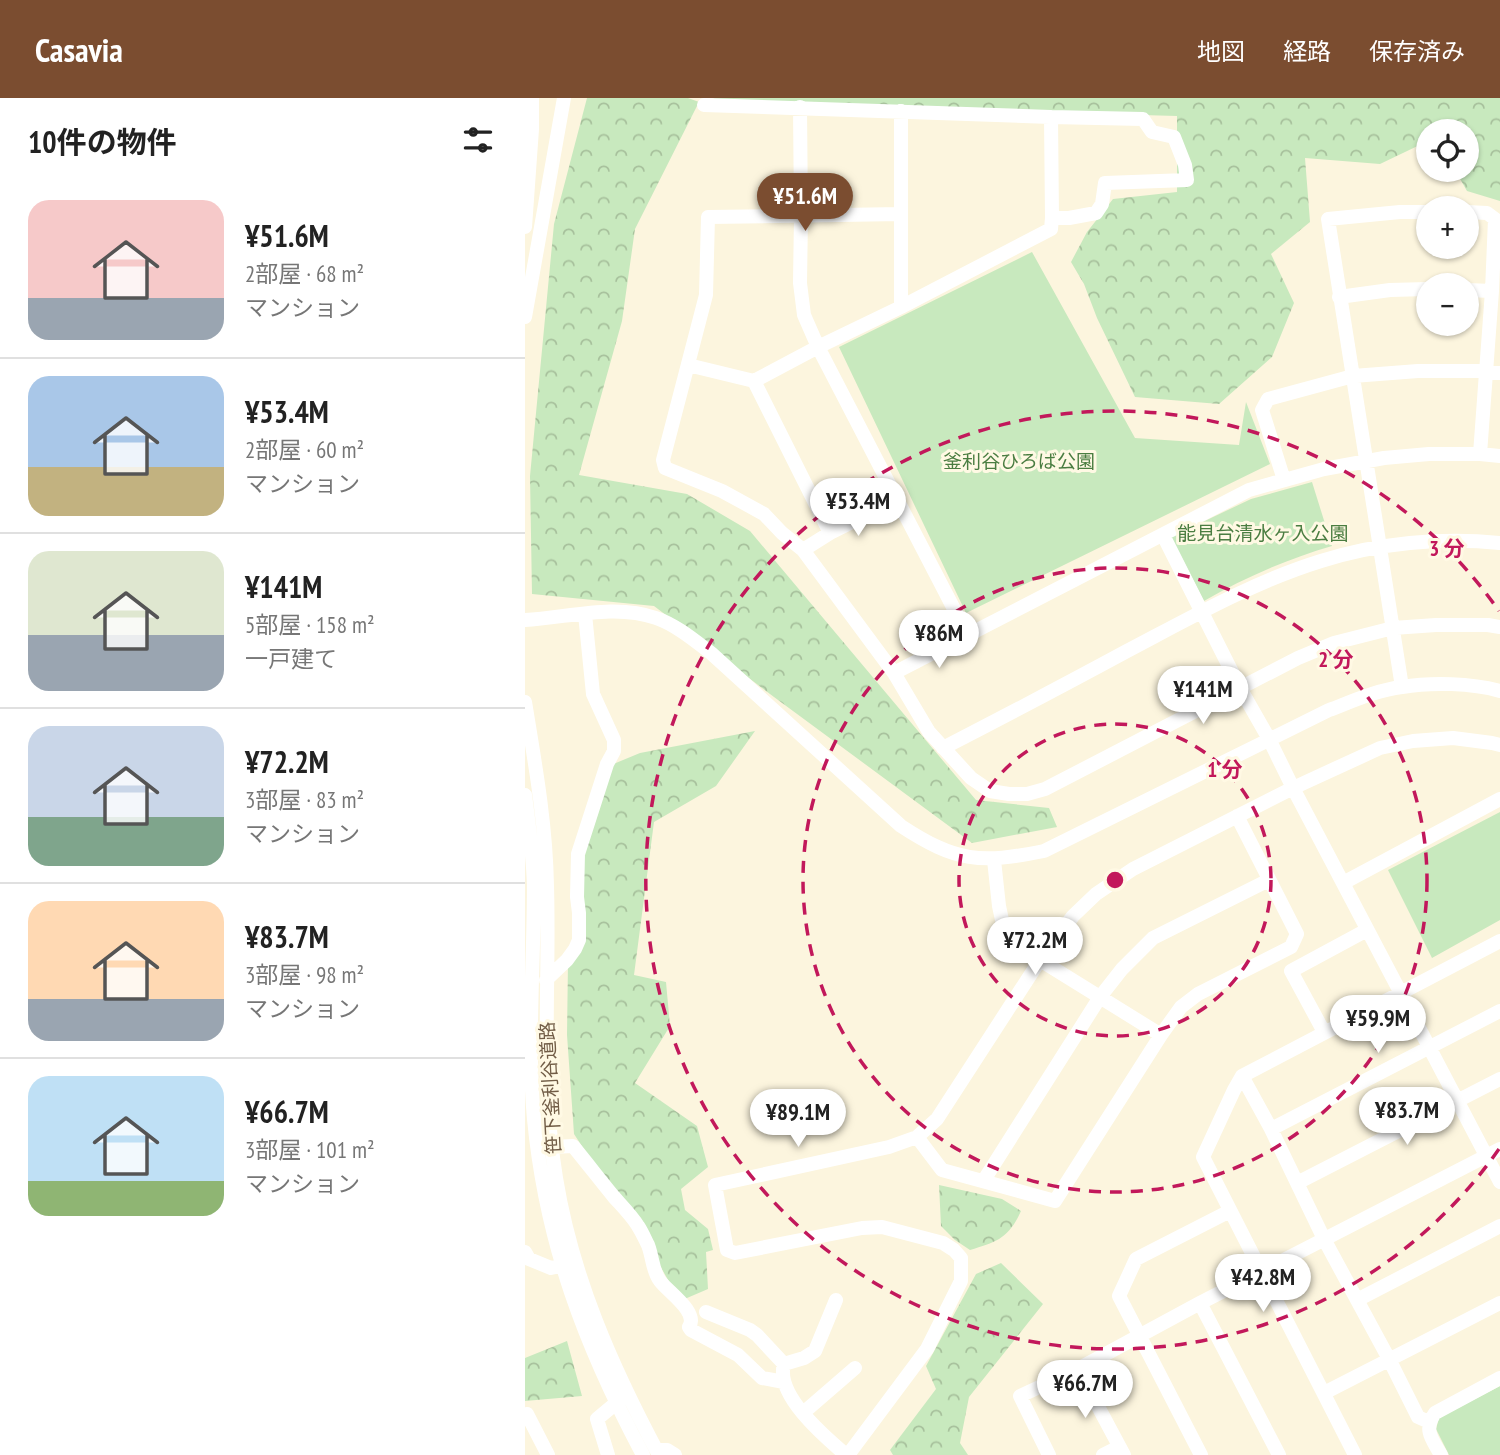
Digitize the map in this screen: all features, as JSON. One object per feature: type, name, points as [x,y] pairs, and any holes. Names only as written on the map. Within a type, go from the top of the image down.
[{"type":"street","points":[[525,227],[532,98]]},
{"type":"street","points":[[525,317],[565,98]]},
{"type":"street","points":[[704,105],[1143,119],[1152,132],[1174,137],[1185,165],[1187,180],[1105,183],[1102,204],[1096,213],[1052,218]]},
{"type":"street","points":[[800,107],[800,283],[804,314],[818,347],[968,636]]},
{"type":"street","points":[[901,111],[901,307]]},
{"type":"street","points":[[688,365],[754,381],[1051,229],[1051,117]]},
{"type":"street","points":[[1402,687],[1328,219],[1416,212]]},
{"type":"street","points":[[1479,213],[1487,213],[1495,219],[1493,372],[1480,454]]},
{"type":"street","points":[[901,214],[708,217],[706,295],[663,460],[665,468],[722,491],[764,514],[803,550],[894,673],[929,732],[971,778],[989,791],[1027,794],[1045,789],[1298,658],[1334,643],[1393,628],[1436,625],[1500,627]]},
{"type":"street","points":[[1339,297],[1416,289]]},
{"type":"street","points":[[1479,290],[1492,291]]},
{"type":"street","points":[[1284,480],[1262,410],[1268,399],[1353,376],[1417,371],[1493,372]]},
{"type":"street","points":[[754,381],[830,533]]},
{"type":"street","points":[[894,673],[1249,490],[1366,460],[1429,454],[1500,456]]},
{"type":"street","points":[[803,550],[830,533],[898,499]]},
{"type":"street","points":[[1163,535],[1240,688],[1457,1101],[1493,1152],[1500,1182]]},
{"type":"street","points":[[943,748],[1202,612],[1322,560],[1380,547],[1451,540],[1500,543]]},
{"type":"street","points":[[525,620],[617,611],[657,618],[685,633],[711,653],[901,826],[927,844],[947,852],[967,858],[994,860],[1044,851],[1329,710],[1367,696],[1402,687],[1466,686],[1500,691]]},
{"type":"street","points":[[534,983],[567,960],[579,940],[578,854],[607,764],[614,751],[614,740],[593,694],[585,614]]},
{"type":"street","name":"笹下釜利谷道路","points":[[525,702],[540,794],[547,886],[534,983]]},
{"type":"street","points":[[784,1364],[784,1382],[803,1413],[847,1455],[927,1349],[961,1281],[961,1258],[943,1244],[883,1227],[862,1228],[735,1253],[727,1250],[715,1185],[889,1147],[917,1137],[937,1119],[1073,916],[1096,894],[1133,869],[1293,788],[1380,748],[1413,741],[1453,738],[1500,745]]},
{"type":"street","name":"笹下釜利谷道路","points":[[525,795],[534,883],[534,1118],[548,1213],[569,1264]]},
{"type":"street","points":[[1343,883],[1500,799]]},
{"type":"street","points":[[917,1137],[942,1170],[1055,1201],[1181,1007],[1198,994],[1291,947],[1297,934],[1237,816]]},
{"type":"street","points":[[994,860],[999,906],[1008,934],[1041,960],[1161,1035]]},
{"type":"street","points":[[984,1180],[1100,997],[1122,968],[1153,938],[1269,880]]},
{"type":"street","points":[[1324,1032],[1291,971],[1367,930]]},
{"type":"street","points":[[1355,1455],[1203,1157],[1242,1076],[1500,941]]},
{"type":"street","points":[[1271,1129],[1500,1011]]},
{"type":"street","points":[[1242,1076],[1418,1417],[1429,1422]]},
{"type":"street","name":"笹下釜利谷道路","points":[[534,1078],[548,1115],[569,1264],[586,1336],[653,1453]]},
{"type":"street","points":[[1297,1184],[1500,1079]]},
{"type":"street","points":[[551,1147],[573,1146],[637,1225],[659,1279],[685,1307],[692,1319],[689,1327],[691,1330],[738,1355],[762,1378],[784,1382]]},
{"type":"street","points":[[1049,1455],[1020,1396],[1078,1369],[1493,1152]]},
{"type":"street","points":[[1201,1455],[1119,1296],[1136,1259],[1230,1211]]},
{"type":"street","points":[[1357,1300],[1500,1226]]},
{"type":"street","points":[[525,1252],[529,1259],[551,1268],[569,1264]]},
{"type":"street","points":[[784,1364],[804,1358],[815,1351],[836,1300]]},
{"type":"street","points":[[1201,1303],[1279,1455]]},
{"type":"street","points":[[1324,1393],[1500,1303]]},
{"type":"street","points":[[706,1311],[750,1330],[784,1364]]},
{"type":"street","points":[[803,1413],[855,1368]]},
{"type":"street","points":[[1078,1369],[1121,1451],[1104,1455]]},
{"type":"street","points":[[1441,1455],[1428,1430],[1429,1422],[1435,1413],[1500,1378]]},
{"type":"street","points":[[608,1455],[597,1419],[622,1399]]},
{"type":"street","points":[[527,1414],[548,1455]]},
{"type":"street","points":[[653,1453],[667,1450],[675,1455]]},
{"type":"green space","points":[[587,98],[688,98],[699,102],[635,229],[622,321],[579,475],[687,494],[750,531],[976,800],[1049,808],[1057,827],[972,843],[654,606],[532,594],[530,476],[554,224]]},
{"type":"green space","points":[[713,98],[1500,98],[1500,201],[1467,191],[1462,182],[1479,182],[1479,119],[1416,119],[1416,147],[1380,164],[1305,158],[1310,222],[1271,254],[1294,303],[1272,357],[1219,404],[1135,397],[1097,318],[1084,284],[1071,262],[1087,232],[1113,199],[1177,192],[1177,116],[722,103]]},
{"type":"green space","name":"釜利谷ひろば公園","points":[[1032,252],[1135,438],[1239,445],[1246,402],[1270,464],[966,613],[839,347]]},
{"type":"green space","name":"能見台清水ヶ入公園","points":[[1312,482],[1332,546],[1266,570],[1204,601],[1171,537],[1251,499]]},
{"type":"green space","points":[[755,731],[716,786],[654,822],[634,975],[666,982],[670,1026],[635,1083],[697,1126],[708,1167],[681,1189],[685,1210],[708,1229],[713,1250],[706,1252],[708,1289],[680,1301],[574,1134],[567,1035],[568,962],[582,945],[581,855],[611,765],[640,753]]},
{"type":"green space","points":[[1500,812],[1500,920],[1432,958],[1388,870]]},
{"type":"green space","points":[[939,1185],[1002,1199],[1021,1211],[1012,1227],[1001,1238],[970,1250],[941,1226]]},
{"type":"green space","points":[[1001,1263],[1043,1304],[969,1397],[960,1443],[968,1455],[893,1455],[890,1450],[936,1389],[926,1366],[976,1274]]},
{"type":"green space","points":[[567,1341],[582,1396],[525,1401],[525,1358]]},
{"type":"green space","points":[[1500,1386],[1500,1455],[1449,1455],[1436,1429],[1439,1418]]}]
